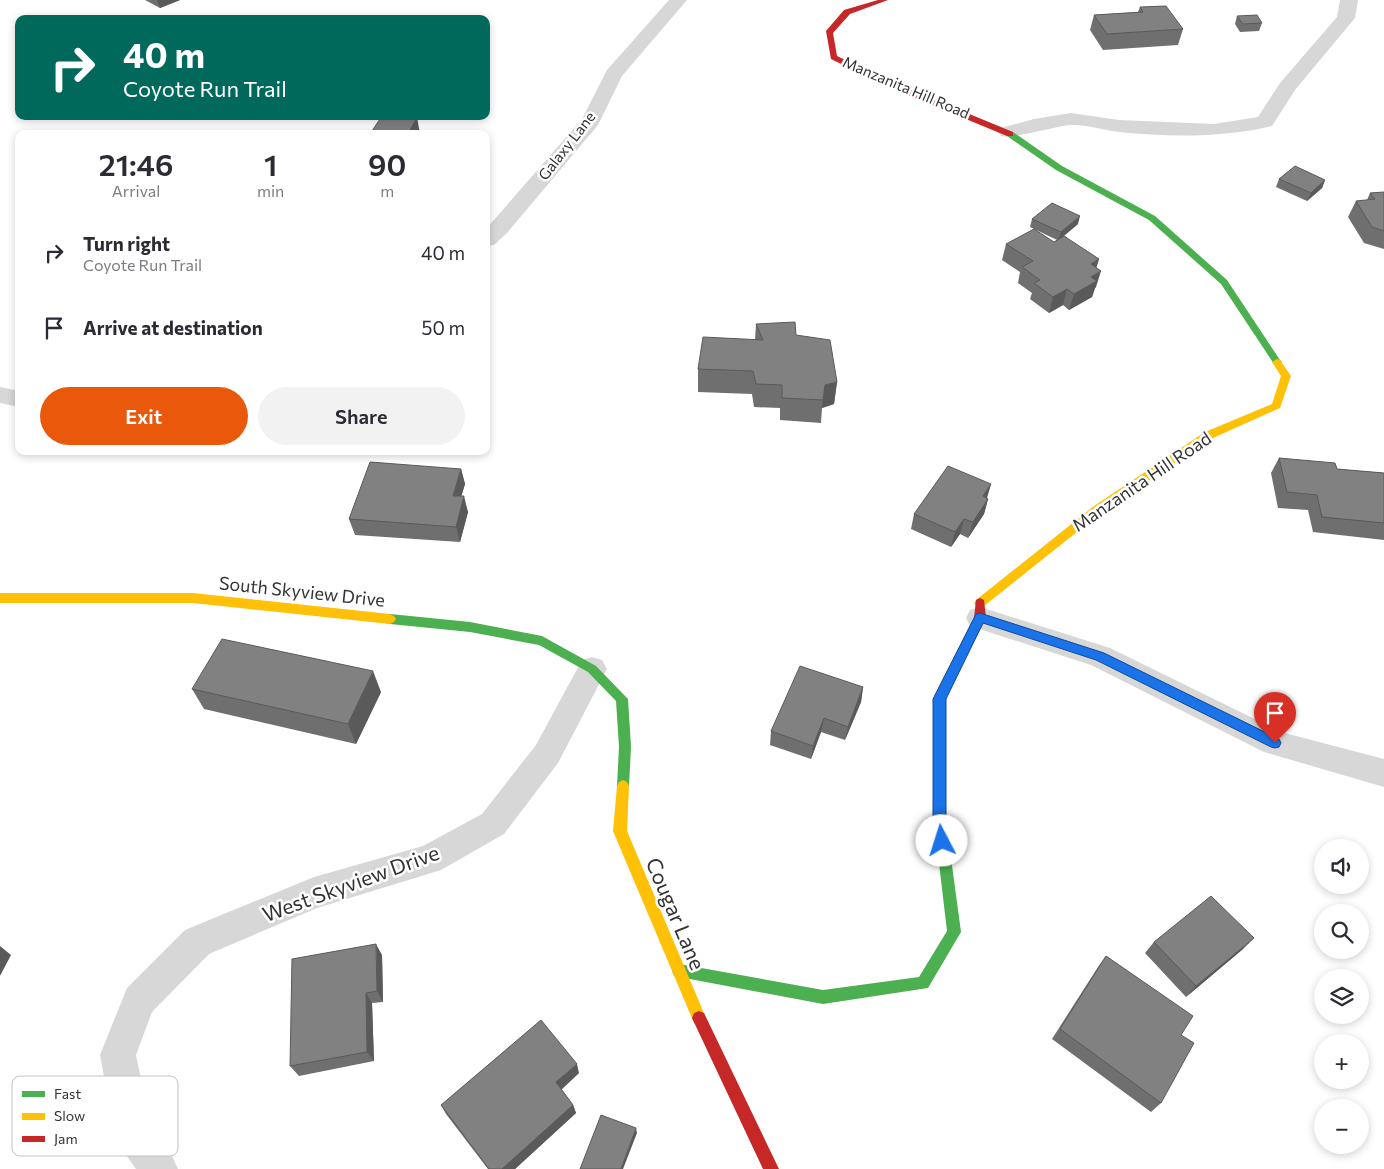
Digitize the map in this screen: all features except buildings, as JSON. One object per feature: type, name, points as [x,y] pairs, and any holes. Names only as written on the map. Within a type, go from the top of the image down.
[{"type":"street","name":"Galaxy Lane","points":[[490,237],[500,228],[591,121],[614,74],[678,0]]},
{"type":"street","name":"Manzanita Hill Road","points":[[885,0],[847,12],[828,33],[834,57],[890,84],[1008,132],[1059,168],[1152,218],[1224,282],[1286,376],[1276,406],[1201,440],[1098,509],[980,611]]},
{"type":"street","points":[[1008,132],[1034,125],[1071,119],[1119,126],[1214,130],[1265,122],[1287,87],[1346,18],[1349,0]]},
{"type":"street","points":[[0,395],[15,398]]},
{"type":"street","name":"South Skyview Drive","points":[[0,598],[193,598],[470,627],[542,641],[592,669]]},
{"type":"street","points":[[679,971],[823,997],[924,983],[954,932],[940,823],[940,699],[980,611],[1100,656],[1275,743],[1384,773]]},
{"type":"street","name":"Cougar Lane","points":[[592,669],[622,699],[624,747],[620,831],[703,1028],[771,1169]]},
{"type":"street","name":"West Skyview Drive","points":[[122,1076],[118,1055],[139,1000],[197,942],[314,893],[430,859],[492,824],[547,754],[592,669]]},
{"type":"street","name":"West Skyview Drive","points":[[149,1156],[159,1169]]},
{"type":"traffic: fast","points":[[1010,134],[1059,168],[1152,218],[1224,282],[1277,362]]},
{"type":"traffic: fast","points":[[390,619],[470,627],[542,641],[592,669],[622,699],[625,747],[623,786]]},
{"type":"traffic: fast","points":[[679,971],[823,997],[923,983],[954,932],[940,821]]},
{"type":"traffic: slow","points":[[980,603],[1098,509],[1209,435],[1276,406],[1286,376],[1277,362]]},
{"type":"traffic: slow","points":[[0,598],[193,598],[390,619]]},
{"type":"traffic: slow","points":[[623,786],[620,831],[699,1018]]},
{"type":"traffic: jam","points":[[885,0],[847,12],[829,33],[834,57],[889,84],[1010,134]]},
{"type":"traffic: jam","points":[[940,821],[939,699],[980,618],[980,603]]},
{"type":"traffic: jam","points":[[699,1018],[771,1169]]},
{"type":"route","points":[[942,841],[940,823],[940,699],[980,618],[1100,656],[1275,743]]}]
